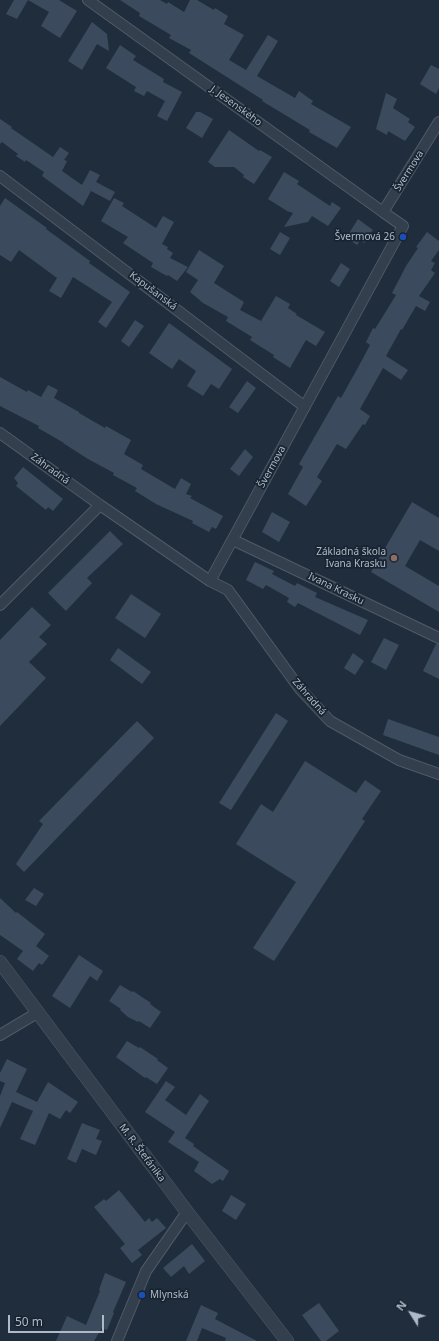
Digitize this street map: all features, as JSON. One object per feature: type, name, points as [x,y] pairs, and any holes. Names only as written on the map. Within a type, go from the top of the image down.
[{"type":"street","name":"J. Jesenského","points":[[88,0],[383,212]]},
{"type":"street","name":"Švermova","points":[[210,581],[403,226],[383,212],[439,122]]},
{"type":"street","name":"Kapušanská","points":[[0,176],[305,406]]},
{"type":"street","name":"Záhradná","points":[[0,433],[100,505]]},
{"type":"street","points":[[0,605],[100,505],[210,581]]},
{"type":"street","name":"Ivana Krasku","points":[[232,540],[439,638]]},
{"type":"street","name":"Záhradná","points":[[210,581],[228,590],[300,690],[330,720],[399,760],[439,774]]},
{"type":"street","name":"M. R. Štefánika","points":[[0,962],[187,1212],[287,1341]]},
{"type":"street","points":[[0,1035],[37,1013]]},
{"type":"street","points":[[117,1341],[146,1271],[187,1212]]},
{"type":"building","points":[[14,0],[28,0],[17,19],[6,14]]},
{"type":"building","points":[[28,0],[59,0],[77,11],[60,38],[41,26],[49,12]]},
{"type":"building","points":[[120,0],[160,0],[167,4],[168,2],[184,12],[190,0],[197,0],[214,10],[215,8],[228,16],[224,24],[244,35],[229,60],[246,70],[268,35],[278,41],[257,76],[295,98],[299,91],[313,101],[311,104],[351,127],[337,148],[309,132],[310,130],[262,101],[263,100],[189,53],[191,50],[169,38],[171,35],[139,16],[140,13]]},
{"type":"building","points":[[92,22],[107,34],[109,51],[97,44],[82,70],[68,61]]},
{"type":"building","points":[[120,45],[136,56],[133,60],[164,79],[163,82],[182,92],[167,121],[157,116],[165,101],[147,91],[144,96],[134,91],[136,87],[106,68]]},
{"type":"building","points":[[431,65],[439,69],[439,88],[436,94],[420,84]]},
{"type":"building","points":[[386,93],[397,99],[393,108],[410,119],[408,122],[415,127],[405,141],[388,131],[387,135],[376,129]]},
{"type":"building","points":[[196,112],[200,112],[213,119],[202,138],[186,128]]},
{"type":"building","points":[[0,119],[53,157],[60,147],[69,153],[64,160],[67,161],[62,171],[82,185],[90,170],[100,175],[96,182],[115,192],[110,201],[91,191],[83,206],[42,176],[44,172],[26,160],[25,162],[16,156],[18,154],[2,142],[0,144]]},
{"type":"building","points":[[229,130],[259,151],[260,150],[272,157],[254,184],[243,177],[244,175],[234,167],[215,167],[208,162]]},
{"type":"building","points":[[284,172],[299,181],[297,184],[330,206],[332,202],[341,208],[328,226],[312,216],[308,222],[284,227],[293,213],[268,199]]},
{"type":"building","points":[[5,198],[90,261],[89,263],[130,292],[106,328],[98,322],[112,302],[73,277],[61,298],[49,291],[57,278],[19,250],[11,262],[0,255],[0,206]]},
{"type":"building","points":[[114,198],[124,203],[122,206],[156,228],[163,216],[174,222],[162,244],[168,247],[167,249],[173,253],[170,258],[188,267],[177,281],[151,267],[153,263],[123,243],[128,237],[101,221]]},
{"type":"building","points":[[358,219],[373,230],[364,243],[360,241],[357,245],[346,238]]},
{"type":"building","points":[[280,232],[290,238],[280,255],[270,249]]},
{"type":"building","points":[[427,232],[439,241],[439,250],[431,261],[435,263],[431,270],[435,273],[419,296],[430,302],[425,311],[416,306],[386,356],[408,370],[401,380],[383,368],[360,409],[370,416],[365,425],[363,424],[346,449],[337,444],[317,477],[322,481],[306,506],[288,494],[303,467],[299,464],[338,396],[341,398],[361,362],[370,345],[366,342],[373,328],[375,329],[396,295],[392,293],[406,266],[418,248],[416,247]]},
{"type":"building","points":[[199,250],[224,266],[214,283],[244,302],[240,310],[261,321],[276,296],[290,304],[288,308],[297,314],[296,315],[325,332],[316,346],[306,340],[290,368],[273,357],[274,355],[250,340],[252,337],[226,321],[228,317],[203,303],[190,292],[198,280],[186,272]]},
{"type":"building","points":[[341,263],[350,269],[339,287],[330,281]]},
{"type":"building","points":[[135,320],[144,326],[129,347],[121,341]]},
{"type":"building","points":[[169,323],[232,369],[219,389],[211,384],[203,396],[187,386],[196,371],[179,359],[172,369],[149,353]]},
{"type":"building","points":[[0,377],[27,392],[28,390],[41,397],[48,385],[58,390],[54,398],[105,428],[106,426],[131,440],[124,454],[143,465],[141,469],[175,489],[181,478],[191,484],[186,494],[192,496],[190,498],[223,516],[216,529],[212,527],[209,532],[192,523],[193,521],[156,504],[135,491],[137,488],[113,475],[114,473],[88,459],[38,428],[39,426],[0,406]]},
{"type":"building","points":[[247,381],[256,388],[238,413],[229,407]]},
{"type":"building","points":[[245,449],[253,457],[239,476],[230,469]]},
{"type":"building","points":[[23,467],[63,499],[53,511],[48,507],[46,510],[16,486],[18,483],[14,478]]},
{"type":"building","name":"Základná škola Ivana Krasku","points":[[412,502],[439,518],[439,551],[420,540],[405,566],[439,586],[439,612],[371,572]]},
{"type":"building","points":[[272,512],[290,522],[279,542],[262,532]]},
{"type":"building","points":[[110,531],[123,544],[87,578],[92,583],[66,611],[48,593]]},
{"type":"building","points":[[255,562],[274,571],[272,574],[295,586],[297,583],[317,593],[315,597],[368,620],[360,635],[298,603],[295,607],[287,602],[289,598],[266,585],[263,589],[246,580]]},
{"type":"building","points":[[131,594],[161,614],[145,638],[115,618]]},
{"type":"building","points":[[32,607],[51,625],[39,637],[47,644],[29,662],[46,678],[0,726],[0,640]]},
{"type":"building","points":[[384,638],[399,645],[386,670],[371,662]]},
{"type":"building","points":[[436,644],[439,644],[439,679],[423,671]]},
{"type":"building","points":[[118,648],[151,672],[142,684],[110,660]]},
{"type":"building","points":[[353,653],[364,661],[355,675],[344,668]]},
{"type":"building","points":[[276,713],[288,721],[231,810],[219,803]]},
{"type":"building","points":[[388,719],[439,737],[439,755],[383,735]]},
{"type":"building","points":[[137,721],[154,738],[24,872],[16,864],[43,824],[39,821]]},
{"type":"building","points":[[305,761],[356,793],[365,780],[381,791],[362,819],[365,821],[274,961],[253,948],[296,882],[236,844],[261,804],[273,812]]},
{"type":"building","points":[[34,888],[44,894],[36,906],[25,900]]},
{"type":"building","points":[[0,898],[16,913],[17,912],[45,934],[36,946],[49,956],[42,965],[39,963],[33,971],[17,959],[23,951],[0,935]]},
{"type":"building","points":[[79,955],[103,971],[97,981],[90,976],[70,1008],[52,996]]},
{"type":"building","points":[[120,985],[132,992],[133,991],[161,1012],[150,1028],[139,1021],[138,1022],[128,1017],[120,1010],[121,1009],[109,1001]]},
{"type":"building","points":[[127,1041],[139,1048],[140,1047],[168,1068],[157,1084],[146,1077],[145,1078],[116,1057]]},
{"type":"building","points":[[7,1059],[27,1069],[16,1092],[37,1102],[48,1082],[78,1102],[70,1113],[66,1110],[60,1119],[49,1113],[35,1145],[20,1139],[33,1111],[12,1102],[0,1128],[0,1096],[5,1083],[0,1081],[0,1073]]},
{"type":"building","points":[[166,1081],[175,1087],[165,1100],[186,1115],[200,1094],[209,1101],[185,1138],[194,1144],[193,1146],[229,1171],[223,1181],[220,1179],[212,1184],[194,1171],[199,1162],[168,1142],[175,1132],[145,1112]]},
{"type":"building","points":[[82,1123],[100,1130],[96,1139],[102,1141],[96,1155],[82,1149],[76,1163],[67,1159]]},
{"type":"building","points":[[119,1190],[145,1222],[149,1218],[152,1222],[157,1218],[166,1228],[138,1250],[142,1255],[132,1263],[120,1248],[125,1244],[94,1207],[104,1199],[106,1201]]},
{"type":"building","points":[[231,1195],[246,1204],[236,1220],[222,1211]]},
{"type":"building","points":[[192,1244],[205,1261],[189,1274],[184,1266],[171,1277],[163,1268]]},
{"type":"building","points":[[105,1273],[126,1282],[107,1330],[102,1328],[94,1341],[56,1341],[67,1316],[86,1325],[100,1291],[99,1290]]},
{"type":"building","points":[[319,1303],[339,1331],[326,1341],[321,1341],[302,1315]]},
{"type":"building","points":[[201,1305],[218,1313],[215,1319],[257,1341],[225,1341],[226,1338],[202,1328],[197,1341],[186,1341]]},
{"type":"place","name":"Švermová 26","points":[[403,237]]},
{"type":"place","name":"Základná škola Ivana Krasku","points":[[394,558]]},
{"type":"place","name":"Mlynská","points":[[142,1295]]}]
